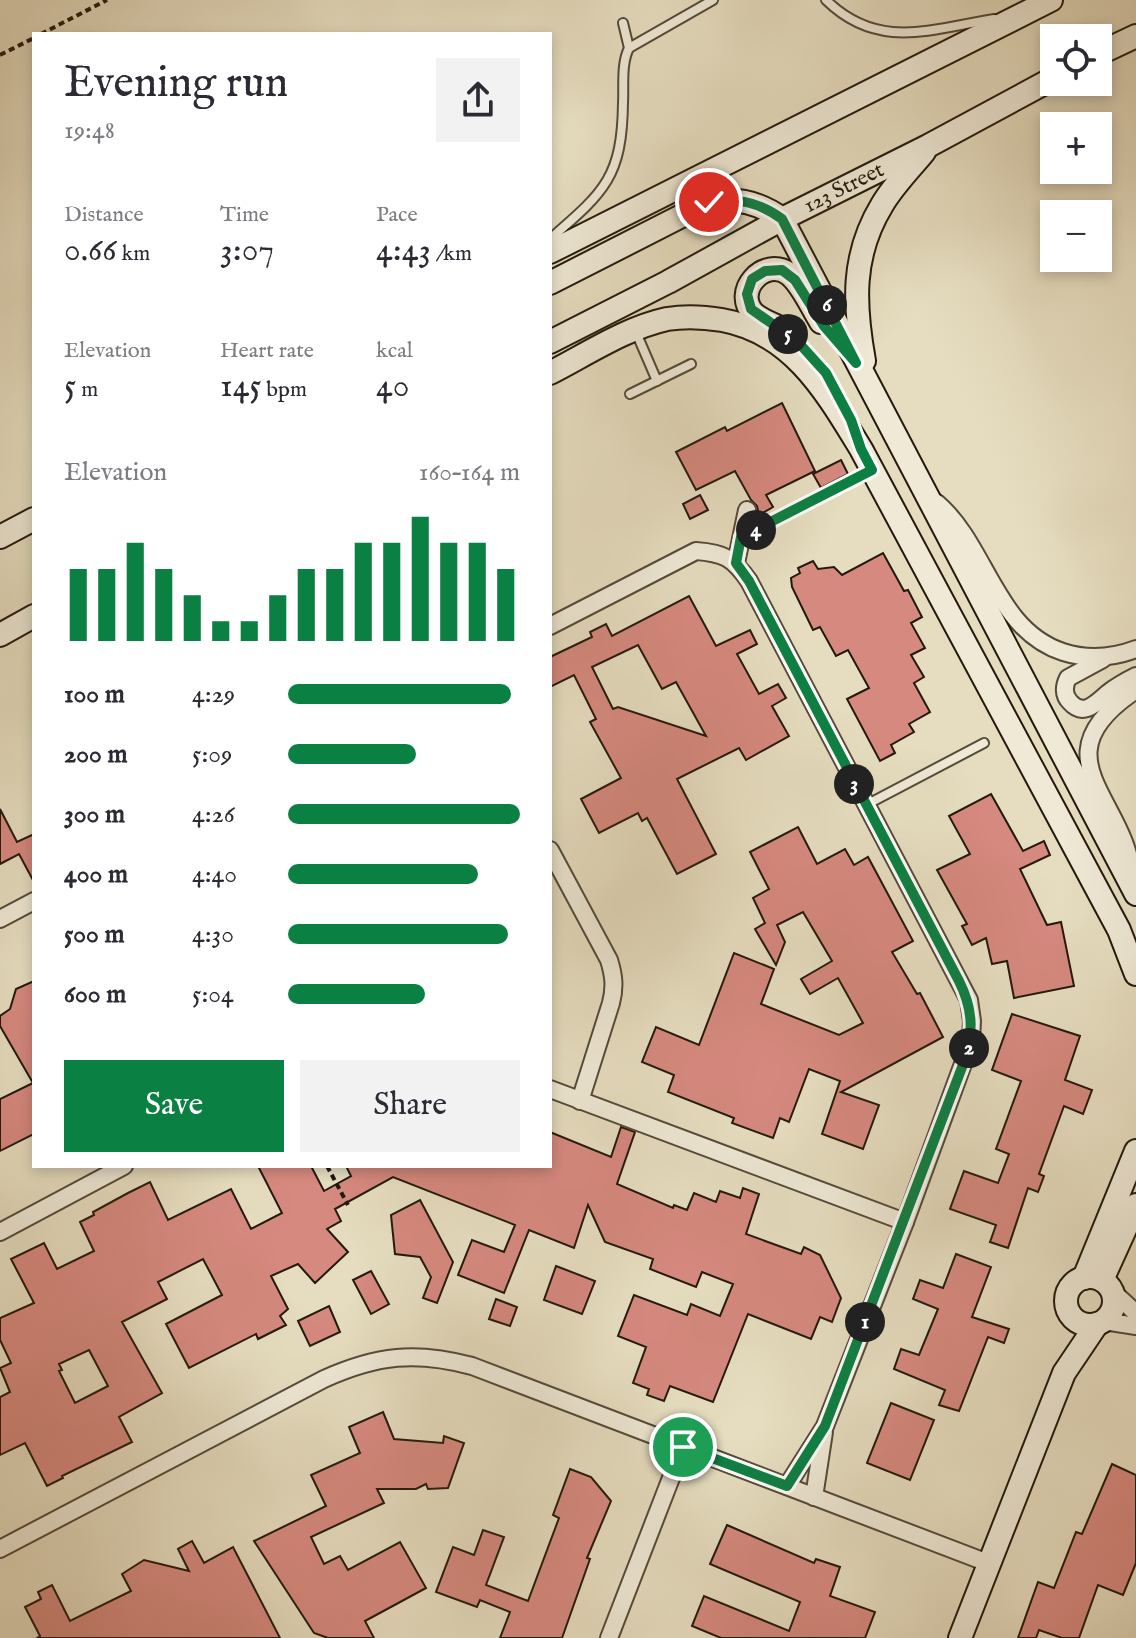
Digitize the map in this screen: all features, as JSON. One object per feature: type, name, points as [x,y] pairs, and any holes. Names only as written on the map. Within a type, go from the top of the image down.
[{"type":"street","points":[[552,251],[1051,0]]},
{"type":"street","points":[[1112,47],[1136,36]]},
{"type":"street","name":"123 Street","points":[[552,341],[1040,86]]},
{"type":"street","points":[[867,382],[856,319],[860,260],[883,203],[928,146]]},
{"type":"street","points":[[552,282],[709,202],[721,200],[760,205],[782,219],[1134,889]]},
{"type":"street","points":[[856,363],[833,338],[789,274],[773,269],[752,279],[747,294],[751,309],[782,329],[813,356],[837,392],[861,449]]},
{"type":"street","points":[[552,372],[635,330],[668,319],[704,317],[740,324],[774,339],[802,363],[826,391],[861,449],[1119,930],[1136,974]]},
{"type":"street","points":[[926,494],[968,538],[1004,604],[1022,627],[1056,650],[1082,656],[1108,657]]},
{"type":"street","points":[[736,563],[747,510]]},
{"type":"street","points":[[0,537],[30,522]]},
{"type":"street","points":[[552,625],[696,551],[717,552],[736,563],[749,581],[969,1000],[971,1042],[905,1222],[825,1426],[787,1486]]},
{"type":"street","points":[[0,635],[32,617]]},
{"type":"street","points":[[1136,649],[1108,657],[1068,678],[1065,690],[1068,701],[1080,708],[1092,707],[1136,676]]},
{"type":"street","points":[[1134,889],[1127,846],[1095,787],[1089,751],[1096,727],[1103,717],[1111,707],[1136,690]]},
{"type":"street","points":[[552,854],[614,974],[611,1003],[580,1101]]},
{"type":"street","points":[[0,919],[32,902]]},
{"type":"street","points":[[552,1090],[905,1222]]},
{"type":"street","points":[[960,1638],[1064,1373],[1113,1309],[1100,1283],[1136,1151]]},
{"type":"street","points":[[0,1232],[120,1168]]},
{"type":"street","points":[[1100,1283],[1136,1205]]},
{"type":"street","points":[[1064,1373],[1068,1341],[1066,1301],[1071,1286],[1100,1283],[1136,1313]]},
{"type":"street","points":[[1067,1309],[1079,1322],[1136,1326]]},
{"type":"street","points":[[0,1549],[324,1379],[352,1366],[412,1356],[443,1358],[472,1366],[988,1563]]},
{"type":"street","points":[[814,1497],[825,1426]]},
{"type":"street","points":[[609,1638],[683,1447]]},
{"type":"lane","points":[[629,48],[702,3],[713,0]]},
{"type":"lane","points":[[826,0],[859,23],[887,33],[926,32],[1019,16]]},
{"type":"lane","points":[[552,237],[599,196],[615,165],[622,136],[624,63],[629,48],[623,23]]},
{"type":"lane","points":[[635,330],[657,381]]},
{"type":"lane","points":[[630,394],[691,364]]},
{"type":"lane","points":[[865,806],[984,743]]},
{"type":"path","points":[[45,32],[107,0]]},
{"type":"path","points":[[0,55],[32,39]]},
{"type":"path","points":[[741,537],[872,470]]},
{"type":"path","points":[[328,1168],[348,1205]]},
{"type":"building","points":[[782,403],[815,471],[766,495],[773,507],[759,515],[757,506],[735,471],[696,490],[676,452]]},
{"type":"building","points":[[841,460],[848,474],[821,488],[813,474]]},
{"type":"building","points":[[700,495],[708,510],[690,519],[683,504]]},
{"type":"building","points":[[883,553],[922,617],[911,623],[925,648],[911,655],[924,677],[914,683],[930,712],[909,724],[914,732],[891,745],[895,753],[880,761],[847,699],[869,688],[848,650],[836,656],[820,627],[813,630],[792,587],[791,578],[800,573],[798,568],[813,561],[818,569],[834,567],[842,575]]},
{"type":"building","points":[[689,596],[716,646],[750,630],[757,644],[737,654],[759,694],[778,684],[786,698],[772,706],[789,736],[746,760],[739,748],[677,779],[716,854],[677,874],[647,818],[642,821],[638,813],[599,833],[581,799],[621,778],[590,722],[596,719],[574,675],[552,686],[552,656],[592,637],[590,632],[606,624],[612,636]],"holes":[[[638,645],[662,689],[676,682],[706,736],[618,707],[613,709],[592,667]]]},
{"type":"building","points":[[991,794],[1023,851],[1044,841],[1050,855],[1020,869],[1047,925],[1061,922],[1074,986],[1014,998],[1007,961],[992,964],[986,938],[972,945],[962,926],[967,924],[937,870],[970,854],[949,816]]},
{"type":"building","points":[[0,809],[17,842],[32,835],[32,878],[19,854],[0,864]]},
{"type":"building","points":[[798,827],[817,864],[845,849],[854,865],[868,857],[913,941],[892,952],[917,994],[920,993],[943,1037],[841,1092],[879,1105],[863,1149],[822,1134],[840,1081],[809,1069],[789,1122],[780,1118],[773,1138],[732,1123],[734,1118],[668,1092],[674,1075],[642,1062],[656,1027],[699,1045],[734,953],[774,969],[761,1004],[839,1035],[863,1023],[838,978],[810,994],[801,979],[832,961],[803,912],[777,925],[785,942],[776,965],[755,929],[765,923],[753,898],[769,889],[750,852]]},
{"type":"building","points":[[32,982],[32,1081],[0,1026],[0,1016],[10,1009],[16,989]]},
{"type":"building","points":[[1012,1014],[1080,1036],[1065,1080],[1092,1090],[1083,1114],[1064,1106],[1039,1174],[1044,1176],[1038,1192],[1028,1188],[1008,1248],[990,1242],[996,1225],[950,1209],[964,1171],[998,1183],[1009,1154],[996,1149],[1021,1081],[992,1070]]},
{"type":"building","points":[[32,1083],[32,1135],[0,1151],[0,1099]]},
{"type":"building","points":[[621,1127],[635,1132],[617,1184],[673,1208],[674,1205],[687,1210],[694,1193],[716,1202],[720,1191],[740,1198],[743,1188],[759,1194],[746,1234],[801,1254],[804,1247],[820,1255],[841,1298],[832,1322],[820,1317],[811,1339],[748,1314],[713,1402],[670,1386],[664,1401],[647,1395],[649,1389],[633,1383],[646,1347],[618,1336],[634,1295],[687,1315],[691,1304],[720,1316],[733,1284],[702,1272],[696,1287],[650,1269],[653,1259],[605,1242],[588,1205],[574,1248],[529,1230],[504,1293],[458,1275],[472,1240],[504,1252],[515,1225],[393,1177],[335,1209],[341,1221],[327,1229],[348,1252],[315,1283],[298,1264],[271,1276],[288,1309],[280,1316],[286,1325],[258,1339],[256,1334],[189,1368],[166,1324],[222,1295],[203,1259],[158,1282],[167,1299],[122,1322],[162,1393],[119,1417],[132,1442],[47,1486],[25,1443],[0,1455],[0,1397],[10,1392],[0,1368],[11,1363],[0,1340],[0,1318],[34,1303],[11,1259],[44,1243],[57,1269],[94,1251],[80,1222],[150,1182],[168,1220],[231,1189],[251,1229],[282,1213],[259,1168],[312,1168],[324,1191],[351,1176],[347,1168],[552,1168],[552,1133],[611,1157]],"holes":[[[89,1350],[108,1386],[75,1403],[59,1371],[62,1370],[59,1364]]]},
{"type":"building","points":[[420,1200],[453,1262],[437,1303],[423,1298],[431,1277],[420,1257],[395,1254],[391,1215]]},
{"type":"building","points":[[956,1254],[991,1267],[972,1317],[1009,1329],[1004,1343],[988,1337],[959,1411],[939,1405],[945,1390],[894,1369],[901,1349],[919,1355],[938,1309],[913,1299],[920,1280],[943,1288]]},
{"type":"building","points":[[556,1266],[595,1281],[582,1314],[544,1300]]},
{"type":"building","points":[[371,1271],[389,1304],[371,1314],[353,1280]]},
{"type":"building","points":[[496,1299],[517,1307],[510,1326],[489,1319]]},
{"type":"building","points":[[329,1306],[340,1332],[310,1346],[298,1321]]},
{"type":"building","points":[[891,1403],[934,1420],[910,1480],[867,1463]]},
{"type":"building","points":[[383,1412],[394,1439],[443,1443],[444,1436],[464,1443],[448,1488],[428,1489],[426,1484],[416,1489],[377,1489],[384,1503],[311,1537],[324,1564],[340,1556],[348,1570],[400,1542],[426,1588],[365,1621],[374,1638],[328,1638],[314,1633],[254,1541],[326,1506],[311,1475],[360,1453],[349,1427]]},
{"type":"building","points":[[1112,1464],[1136,1475],[1136,1563],[1123,1595],[1098,1585],[1079,1638],[1062,1638],[1039,1630],[1036,1638],[1018,1638],[1038,1582],[1054,1588],[1076,1532],[1082,1534]]},
{"type":"building","points":[[570,1469],[591,1477],[611,1501],[587,1558],[590,1559],[562,1638],[500,1638],[510,1612],[480,1600],[477,1607],[436,1592],[453,1547],[474,1555],[483,1530],[504,1537],[486,1585],[528,1601],[559,1518],[553,1515]]},
{"type":"building","points":[[727,1525],[814,1563],[816,1559],[840,1567],[830,1596],[875,1612],[865,1638],[721,1638],[692,1626],[704,1596],[789,1631],[800,1602],[710,1564]]},
{"type":"building","points":[[192,1541],[204,1563],[233,1547],[280,1638],[37,1638],[40,1636],[25,1607],[41,1599],[38,1592],[52,1585],[70,1621],[131,1591],[122,1574],[144,1560],[189,1571],[178,1549]]},
{"type":"route","points":[[683,1447],[787,1486],[825,1426],[964,1062],[971,1042],[972,1021],[969,1000],[749,581],[736,563],[741,537],[872,470],[851,420],[826,373],[797,341],[754,314],[747,302],[752,279],[773,269],[789,274],[833,338],[856,363],[782,219],[760,205],[734,200],[709,202]]}]
